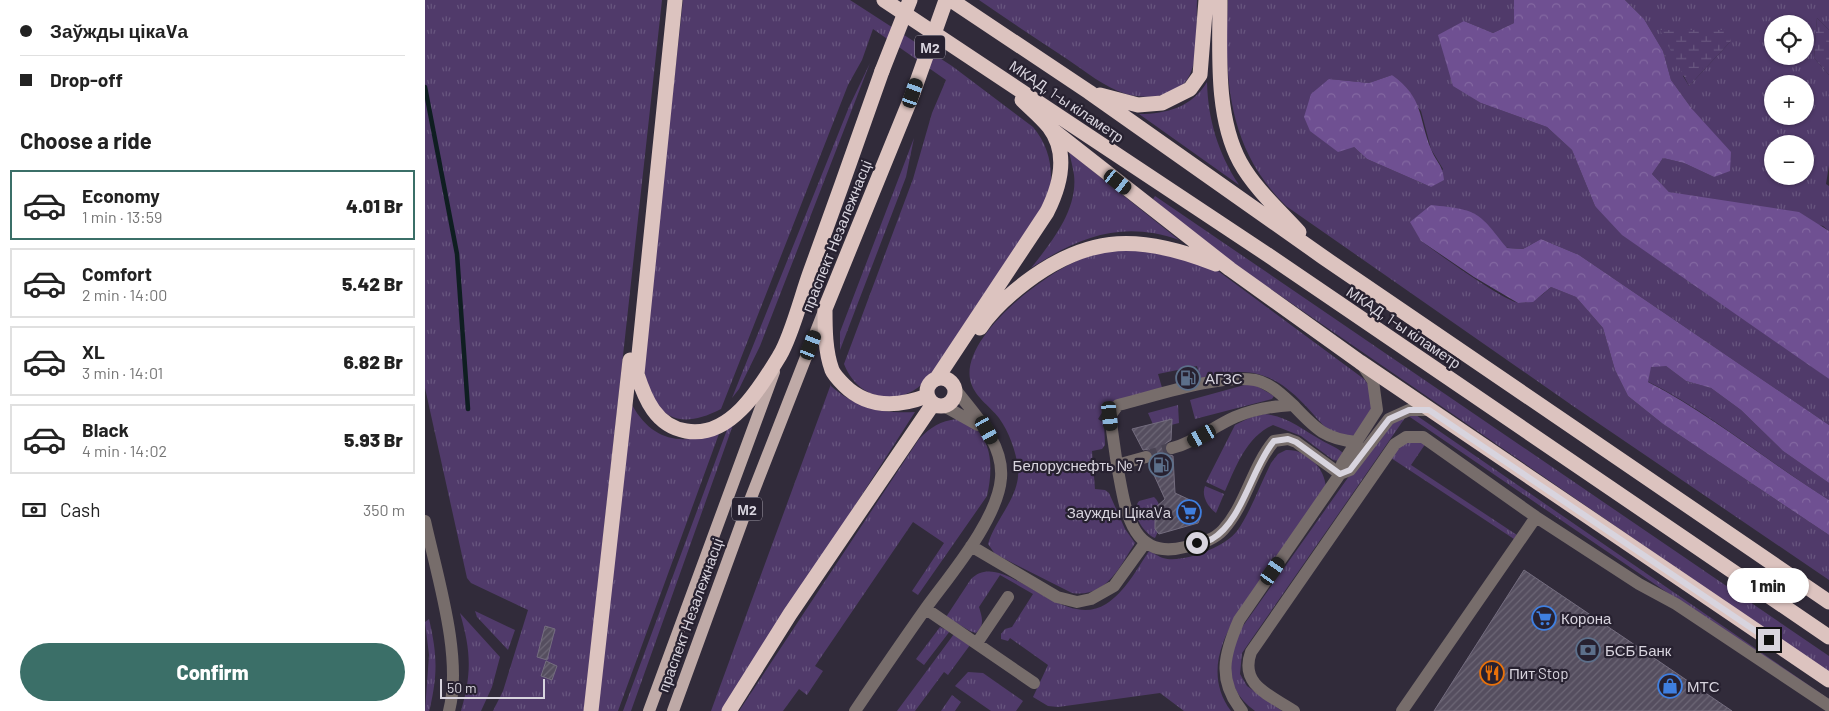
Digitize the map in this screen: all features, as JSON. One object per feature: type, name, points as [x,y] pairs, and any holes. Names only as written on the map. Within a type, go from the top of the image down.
[{"type":"highway","points":[[591,711],[648,197],[667,0]]},
{"type":"highway","points":[[675,0],[637,374],[645,398],[654,412],[667,424],[695,433],[709,430],[726,422],[750,401],[781,353]]},
{"type":"highway","name":"МКАД, 1-ы кіламетр","points":[[884,0],[1284,266],[1829,637]]},
{"type":"highway","name":"праспект Незалежнасці","points":[[781,353],[910,0]]},
{"type":"highway","name":"праспект Незалежнасці","points":[[825,308],[913,93],[946,0]]},
{"type":"highway","name":"МКАД, 1-ы кіламетр","points":[[951,0],[1089,92],[1323,257],[1829,602]]},
{"type":"highway","points":[[1089,92],[1138,105],[1162,103],[1190,89],[1200,75],[1206,0]]},
{"type":"highway","points":[[1220,0],[1222,90],[1227,121],[1240,161],[1256,186],[1323,257]]},
{"type":"highway","points":[[1000,77],[1050,128],[1230,269],[1429,410],[1829,680]]},
{"type":"highway","points":[[825,308],[825,334],[832,370],[848,388],[876,403],[891,405],[953,400],[947,383],[1047,212],[1056,192],[1061,174],[1060,159],[1050,128]]},
{"type":"highway","points":[[947,383],[987,318],[1014,292],[1063,257],[1107,245],[1160,246],[1230,269]]},
{"type":"highway","points":[[934,402],[928,384],[947,383]]},
{"type":"highway","points":[[729,711],[790,614],[934,402]]},
{"type":"main road","name":"праспект Незалежнасці","points":[[673,711],[747,508],[825,308]]},
{"type":"main road","name":"праспект Незалежнасці","points":[[649,711],[781,353]]},
{"type":"street","points":[[1242,711],[1231,697],[1226,683],[1225,667],[1231,638],[1239,620],[1340,474],[1342,464],[1377,410],[1373,382],[1360,362]]},
{"type":"street","points":[[1340,474],[1296,442],[1288,439],[1274,441],[1265,452],[1233,517],[1217,535],[1211,539],[1168,551],[1145,543],[1126,511],[1110,416],[1118,405],[1208,383],[1241,379],[1256,380],[1270,386],[1293,405],[1319,432],[1342,441],[1357,442]]},
{"type":"street","points":[[855,711],[971,546],[991,511],[1002,477],[999,461],[987,430],[947,383]]},
{"type":"street","points":[[934,402],[967,417],[987,430]]},
{"type":"street","points":[[1172,448],[1186,444],[1234,418],[1257,410],[1293,405]]},
{"type":"street","points":[[1340,474],[1350,470],[1389,419],[1409,410],[1429,410]]},
{"type":"street","points":[[1294,711],[1253,684],[1247,664],[1251,652],[1395,444],[1406,437],[1423,437],[1535,517],[1639,584],[1675,604],[1829,706]]},
{"type":"street","points":[[1117,465],[1146,457]]},
{"type":"street","points":[[1402,711],[1535,517]]},
{"type":"street","points":[[425,521],[444,606],[453,666],[453,696],[449,711]]},
{"type":"street","points":[[971,546],[1057,597],[1077,602],[1091,599],[1114,586],[1145,543]]},
{"type":"street","points":[[977,642],[1008,597]]},
{"type":"street","points":[[926,609],[977,642],[1033,683]]},
{"type":"green space","points":[[425,0],[662,0],[584,711],[493,711],[503,691],[528,610],[471,583],[467,578],[425,388]]},
{"type":"green space","points":[[683,0],[850,0],[952,66],[1033,127],[1039,135],[1047,151],[1051,169],[1049,197],[932,373],[922,384],[910,392],[898,396],[885,397],[873,394],[861,388],[851,378],[844,364],[913,179],[932,113],[946,80],[873,29],[862,60],[848,85],[721,409],[690,419],[677,418],[667,414],[658,406],[651,394],[643,363]]},
{"type":"green space","points":[[979,0],[1197,0],[1194,64],[1186,81],[1172,92],[1154,97],[1126,94],[1095,78]]},
{"type":"green space","points":[[1228,0],[1514,0],[1514,23],[1493,33],[1464,21],[1481,103],[1547,127],[1572,150],[1595,206],[1829,379],[1829,425],[1579,255],[1541,239],[1523,249],[1421,241],[1471,276],[1512,301],[1520,303],[1529,302],[1551,287],[1576,297],[1603,328],[1615,370],[1628,396],[1663,424],[1829,535],[1829,580],[1573,406],[1286,206],[1266,184],[1251,160],[1241,136],[1233,110],[1229,84]],"holes":[[[1392,75],[1421,111],[1431,149],[1443,169],[1431,187],[1367,159],[1354,147],[1329,79],[1369,83]]]},
{"type":"green space","points":[[1514,0],[1625,0],[1644,19],[1663,51],[1671,80],[1692,109],[1731,152],[1730,171],[1714,177],[1684,163],[1663,158],[1652,174],[1669,192],[1799,212],[1829,231],[1829,379],[1622,235],[1595,206],[1572,150],[1547,127],[1481,103],[1453,86],[1438,35],[1464,21],[1493,33],[1514,23]]},
{"type":"green space","points":[[1625,0],[1829,0],[1829,30],[1817,18],[1814,58],[1829,75],[1829,165],[1826,184],[1829,186],[1829,231],[1823,226],[1669,192],[1652,174],[1663,158],[1684,163],[1714,177],[1692,109],[1671,80],[1663,51],[1644,19]],"holes":[[[1731,41],[1689,86],[1683,76]]]},
{"type":"green space","points":[[1817,18],[1829,30],[1829,75],[1814,58]]},
{"type":"green space","points":[[1660,30],[1727,30],[1731,41],[1689,86]]},
{"type":"green space","points":[[870,63],[760,346],[739,389],[732,398],[849,107]]},
{"type":"green space","points":[[1392,75],[1402,83],[1415,100],[1431,149],[1442,171],[1444,180],[1431,187],[1367,159],[1354,147],[1338,152],[1310,131],[1304,117],[1311,94],[1329,79],[1369,83]]},
{"type":"green space","points":[[1207,82],[1209,110],[1215,136],[1225,161],[1239,185],[1139,114],[1159,113],[1178,107],[1194,98]]},
{"type":"green space","points":[[914,138],[906,177],[840,350],[840,332]]},
{"type":"green space","points":[[1069,152],[1179,240],[1158,234],[1139,232],[1120,232],[1102,235],[1066,248],[1031,268],[1054,237],[1072,201],[1074,175]]},
{"type":"green space","points":[[1155,196],[1829,656],[1829,673],[1214,250],[1153,199]]},
{"type":"green space","points":[[1431,205],[1469,211],[1477,215],[1490,227],[1507,248],[1523,249],[1541,239],[1579,255],[1829,425],[1829,483],[1783,451],[1741,410],[1711,388],[1686,381],[1666,366],[1651,367],[1648,382],[1695,409],[1829,500],[1829,535],[1663,424],[1628,396],[1615,370],[1603,328],[1576,297],[1551,287],[1533,302],[1518,303],[1474,277],[1421,241],[1410,222]]},
{"type":"green space","points":[[1140,250],[1210,265],[1364,379],[1370,387],[1375,411],[1358,436],[1332,435],[1291,392],[1268,377],[1254,373],[1239,372],[1201,380],[1197,366],[1158,374],[1163,391],[1112,410],[1106,406],[1098,419],[1104,423],[1105,445],[1102,449],[1092,451],[1095,489],[1105,490],[1109,493],[1125,529],[1135,543],[1117,571],[1103,586],[1094,591],[1072,593],[995,554],[988,544],[1016,488],[1018,468],[1014,448],[1006,429],[999,418],[978,396],[972,385],[970,379],[971,361],[981,341],[995,322],[1015,303],[1057,271],[1095,254]]},
{"type":"green space","points":[[1651,366],[1666,366],[1686,381],[1711,388],[1741,410],[1783,451],[1829,483],[1829,500],[1717,423],[1647,381]]},
{"type":"green space","points":[[831,384],[840,394],[870,408],[892,412],[915,412],[723,711],[711,711]]},
{"type":"green space","points":[[1248,384],[1255,385],[1274,396],[1272,399],[1195,419],[1190,400]]},
{"type":"green space","points":[[632,405],[649,427],[670,438],[693,438],[720,431],[618,711],[597,711]]},
{"type":"green space","points":[[1178,405],[1179,423],[1155,429],[1148,413]]},
{"type":"green space","points":[[1413,413],[1829,699],[1829,703],[1407,415],[1242,653],[1240,674],[1247,686],[1282,711],[1255,711],[1240,696],[1232,680],[1230,661],[1233,640],[1381,431],[1398,415]]},
{"type":"green space","points":[[1265,414],[1295,424],[1344,454],[1339,461],[1333,460],[1301,436],[1273,425],[1256,436],[1249,444],[1238,462],[1225,491],[1206,482],[1235,425],[1251,417]]},
{"type":"green space","points":[[957,419],[975,428],[986,443],[990,460],[987,496],[918,595],[912,591],[944,543],[913,522],[815,666],[823,671],[807,695],[799,689],[783,711],[739,711],[919,439],[936,425]]},
{"type":"green space","points":[[734,422],[631,711],[623,711],[728,427]]},
{"type":"green space","points":[[1402,440],[1426,443],[1411,465],[1517,535],[1514,539],[1391,458]]},
{"type":"green space","points":[[1286,450],[1301,453],[1314,461],[1322,473],[1326,488],[1247,599],[1226,635],[1220,654],[1218,673],[1221,692],[1231,711],[1184,711],[1160,693],[1058,707],[1048,706],[1033,697],[1048,665],[1010,638],[1008,641],[1001,639],[1001,634],[1005,629],[1012,627],[1033,594],[1000,575],[979,607],[982,624],[976,633],[946,617],[971,579],[984,572],[999,573],[1016,580],[1070,608],[1089,610],[1106,604],[1125,587],[1149,551],[1163,558],[1181,559],[1203,553],[1231,537],[1246,516],[1271,463],[1278,454]]},
{"type":"green space","points":[[1205,486],[1224,494],[1216,513],[1206,501],[1204,494]]},
{"type":"green space","points":[[1154,497],[1159,505],[1161,517],[1155,538],[1142,527],[1136,511],[1139,501]]},
{"type":"green space","points":[[475,611],[515,630],[508,650],[477,617]]},
{"type":"green space","points":[[460,613],[500,657],[492,687],[481,711],[461,711],[467,685],[469,662]]},
{"type":"green space","points":[[429,619],[434,642],[435,673],[430,708],[429,711],[425,711],[429,655],[425,622]]},
{"type":"green space","points":[[940,627],[950,631],[924,665],[916,659]]},
{"type":"green space","points":[[954,634],[970,645],[948,675],[944,672],[915,711],[897,711]]},
{"type":"green space","points":[[968,672],[983,673],[1023,701],[1016,711],[991,711],[955,686]]},
{"type":"green space","points":[[952,695],[961,702],[955,711],[941,711]]},
{"type":"building","points":[[1172,419],[1171,440],[1166,443],[1164,450],[1167,454],[1173,456],[1175,493],[1190,500],[1201,516],[1198,523],[1159,534],[1155,529],[1155,508],[1165,499],[1149,464],[1154,455],[1149,449],[1143,450],[1132,429]]},
{"type":"building","name":"Корона","points":[[1524,570],[1632,643],[1732,711],[1434,711]]},
{"type":"building","points":[[545,626],[555,629],[547,660],[537,657]]},
{"type":"building","points":[[546,661],[557,666],[552,680],[541,676]]},
{"type":"waterway","points":[[425,87],[457,254],[468,409]]},
{"type":"tunnel","points":[[1146,457],[1172,448]]},
{"type":"place","name":"АГЗС","points":[[1188,378]]},
{"type":"place","name":"Белоруснефть № 7","points":[[1161,465]]},
{"type":"place","name":"Заужды ЦікаVа","points":[[1189,512]]},
{"type":"place","name":"Корона","points":[[1544,618]]},
{"type":"place","name":"БСБ Банк","points":[[1588,650]]},
{"type":"place","name":"Пит Stop","points":[[1492,673]]},
{"type":"place","name":"МТС","points":[[1670,686]]},
{"type":"route","points":[[1197,543],[1211,539],[1223,531],[1233,517],[1265,452],[1274,441],[1288,439],[1296,442],[1340,474],[1350,470],[1379,429],[1389,419],[1398,413],[1409,410],[1429,410],[1769,640]]}]
